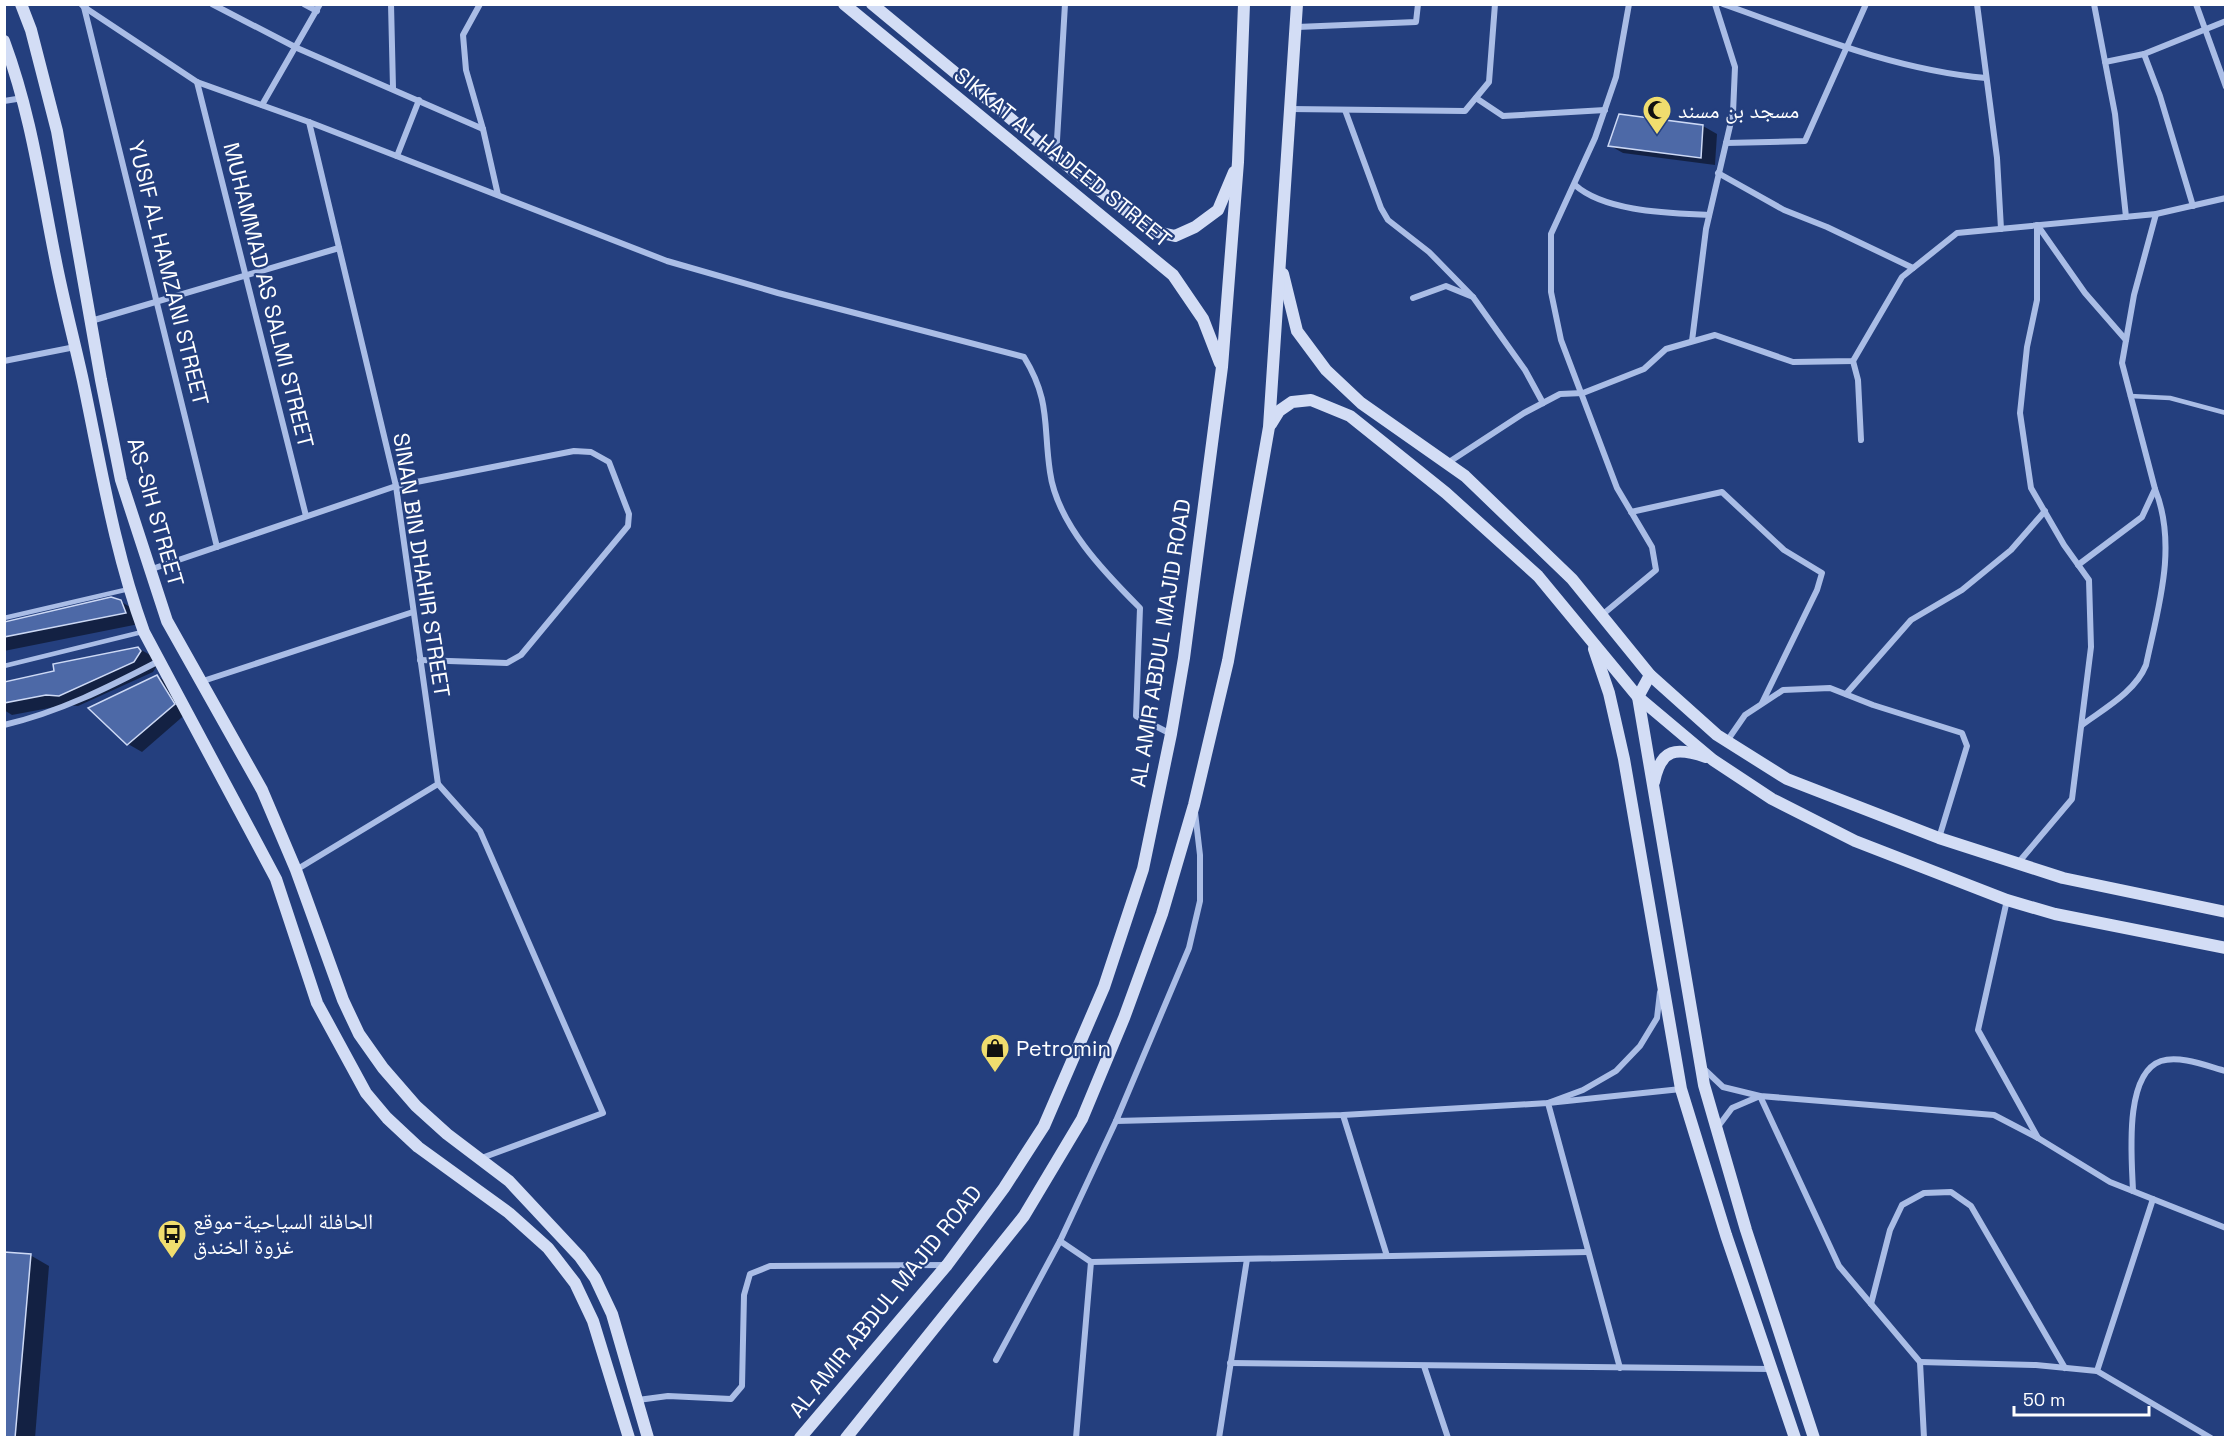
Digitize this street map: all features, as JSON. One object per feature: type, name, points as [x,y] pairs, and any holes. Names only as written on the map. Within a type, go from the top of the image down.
[{"type":"main road","name":"AS-SIH STREET","points":[[21,4],[32,30],[57,131],[121,480],[148,570],[167,621],[199,682],[262,789],[296,870],[343,1000],[359,1034],[383,1068],[416,1106],[517,1190],[572,1248],[595,1278],[612,1314],[648,1437]]},
{"type":"main road","name":"SIKKAT AL HADEED STREET","points":[[844,4],[1173,275],[1203,319],[1222,368]]},
{"type":"main road","name":"SIKKAT AL HADEED STREET","points":[[872,4],[1056,157],[1153,231],[1175,236],[1196,227],[1218,210],[1238,162]]},
{"type":"main road","name":"AL AMIR ABDUL MAJID ROAD","points":[[800,1437],[947,1265],[1004,1188],[1044,1126],[1076,1057],[1104,987],[1143,869],[1184,658],[1222,368],[1238,162],[1243,4]]},
{"type":"main road","points":[[846,1437],[1024,1216],[1082,1119],[1124,1018],[1162,914],[1194,805],[1228,661],[1269,427],[1297,4]]},
{"type":"main road","name":"AS-SIH STREET","points":[[4,41],[23,98],[102,484],[129,590],[144,632],[238,804],[276,879],[317,1003],[366,1093],[387,1118],[418,1147],[508,1213],[540,1241],[575,1283],[593,1321],[629,1437]]},
{"type":"main road","points":[[1280,252],[1287,297],[1297,331],[1326,370],[1361,403],[1465,476],[1572,579],[1650,675],[1726,741],[1787,779],[2016,865],[2062,878],[2226,912]]},
{"type":"main road","points":[[1269,427],[1279,411],[1292,402],[1311,400],[1350,416],[1446,493],[1538,576],[1638,697],[1713,760],[1772,800],[1855,841],[2007,900],[2055,914],[2226,948]]},
{"type":"main road","points":[[1592,642],[1609,693],[1624,759],[1681,1089],[1771,1369],[1796,1437]]},
{"type":"main road","points":[[1650,675],[1638,697],[1652,792],[1700,1066],[1746,1230],[1814,1437]]},
{"type":"main road","points":[[1652,792],[1658,765],[1667,754],[1685,750],[1713,760]]},
{"type":"street","points":[[212,4],[297,48],[483,129]]},
{"type":"street","points":[[262,105],[297,48],[318,8],[304,4]]},
{"type":"street","points":[[480,4],[463,34],[466,70],[483,129],[498,195]]},
{"type":"street","points":[[1056,157],[1065,4]]},
{"type":"street","points":[[1297,27],[1416,22],[1418,4]]},
{"type":"street","points":[[1290,109],[1465,111],[1490,82],[1495,4]]},
{"type":"street","points":[[1602,615],[1656,570],[1652,547],[1617,488],[1562,340],[1551,292],[1551,234],[1587,160],[1605,110],[1616,77],[1629,4]]},
{"type":"street","points":[[1692,341],[1709,215],[1733,113],[1735,67],[1714,4]]},
{"type":"street","points":[[1722,4],[1848,48],[1953,75],[1986,78]]},
{"type":"street","points":[[1726,143],[1805,141],[1866,4]]},
{"type":"street","points":[[1977,4],[1997,158],[2001,229]]},
{"type":"street","points":[[2094,4],[2115,114],[2126,217]]},
{"type":"street","points":[[2196,4],[2226,87]]},
{"type":"street","points":[[390,5],[393,88]]},
{"type":"street","points":[[84,6],[197,82],[309,122],[667,261],[778,293],[1024,357],[1038,380],[1047,423],[1050,474],[1062,508],[1083,546],[1140,608],[1136,716],[1171,734]]},
{"type":"street","name":"YUSIF AL HAMZANI STREET","points":[[84,6],[217,547]]},
{"type":"street","points":[[2105,62],[2144,54],[2226,21]]},
{"type":"street","points":[[2144,54],[2160,96],[2193,206]]},
{"type":"street","name":"MUHAMMAD AS SALMI STREET","points":[[197,82],[306,516]]},
{"type":"street","points":[[4,101],[23,98]]},
{"type":"street","points":[[1476,98],[1503,116],[1605,110]]},
{"type":"street","points":[[397,156],[419,100]]},
{"type":"street","points":[[1345,110],[1381,208],[1388,220],[1429,252],[1473,297],[1525,370],[1542,403]]},
{"type":"street","name":"SINAN BIN DHAHIR STREET","points":[[309,122],[396,486],[438,784]]},
{"type":"street","points":[[1718,173],[1784,210],[1827,226],[1913,268]]},
{"type":"street","points":[[1575,185],[1583,192],[1621,206],[1709,215]]},
{"type":"street","points":[[1861,440],[1858,380],[1853,361],[1902,278],[1957,233],[2156,214],[2226,198]]},
{"type":"street","points":[[2082,724],[2126,692],[2142,677],[2167,552],[2163,508],[2155,489],[2122,363],[2134,295],[2156,214]]},
{"type":"street","points":[[2037,225],[2085,293],[2126,340]]},
{"type":"street","points":[[2016,865],[2072,799],[2091,647],[2089,580],[2031,488],[2020,413],[2027,347],[2037,300],[2037,225]]},
{"type":"street","points":[[91,321],[339,248]]},
{"type":"street","points":[[1413,298],[1446,286],[1473,297]]},
{"type":"street","points":[[1446,464],[1560,394],[1583,393],[1644,369],[1666,349],[1715,335],[1793,362],[1853,361]]},
{"type":"street","points":[[4,361],[75,347]]},
{"type":"street","points":[[148,570],[396,486],[574,451],[591,452],[609,462],[629,514],[628,526],[521,655],[507,663],[420,660]]},
{"type":"street","points":[[2078,565],[2142,517],[2155,489]]},
{"type":"street","points":[[1631,512],[1722,492],[1784,550],[1822,573],[1818,590],[1762,704]]},
{"type":"street","points":[[1846,694],[1911,620],[1962,590],[2011,550],[2045,511]]},
{"type":"street","points":[[199,682],[413,612]]},
{"type":"street","points":[[4,725],[42,716],[94,695],[159,661]]},
{"type":"street","points":[[1726,741],[1745,715],[1783,690],[1830,688],[1962,733],[1967,746],[1939,838]]},
{"type":"street","points":[[296,870],[438,784],[480,831],[603,1113],[479,1160]]},
{"type":"street","points":[[996,1360],[1060,1241],[1116,1121],[1189,948],[1200,901],[1200,855],[1194,805]]},
{"type":"street","points":[[2007,900],[1978,1030],[2038,1138]]},
{"type":"street","points":[[1548,1103],[1583,1090],[1616,1071],[1640,1046],[1657,1018],[1662,979]]},
{"type":"street","points":[[2133,1191],[2130,1121],[2144,1077],[2162,1061],[2180,1060],[2226,1071]]},
{"type":"street","points":[[1700,1066],[1724,1087],[1760,1096],[1994,1115],[2038,1138],[2110,1182],[2226,1228]]},
{"type":"street","points":[[1116,1121],[1343,1115],[1548,1103],[1681,1089]]},
{"type":"street","points":[[1716,1128],[1732,1108],[1760,1096]]},
{"type":"street","points":[[1760,1096],[1839,1266],[1920,1362],[1924,1437]]},
{"type":"street","points":[[1548,1103],[1620,1368]]},
{"type":"street","points":[[1343,1115],[1387,1256]]},
{"type":"street","points":[[1871,1304],[1890,1230],[1902,1205],[1924,1192],[1951,1192],[1971,1206],[2066,1368]]},
{"type":"street","points":[[2097,1371],[2153,1199]]},
{"type":"street","points":[[1060,1241],[1090,1262],[1588,1252]]},
{"type":"street","points":[[1219,1437],[1248,1259]]},
{"type":"street","points":[[1076,1437],[1090,1262]]},
{"type":"street","points":[[638,1400],[668,1396],[731,1399],[741,1386],[744,1295],[750,1274],[770,1266],[947,1265]]},
{"type":"street","points":[[1920,1362],[2097,1371],[2211,1437]]},
{"type":"street","points":[[1230,1363],[1771,1369]]},
{"type":"street","points":[[1424,1366],[1448,1437]]},
{"type":"lane","points":[[2130,396],[2170,398],[2226,413]]},
{"type":"lane","points":[[4,618],[129,590]]},
{"type":"lane","points":[[4,666],[144,632]]},
{"type":"building","name":"مسجد بن مسند","points":[[1619,114],[1703,125],[1701,158],[1608,146]]},
{"type":"building","points":[[111,597],[121,600],[126,613],[4,637],[4,622]]},
{"type":"building","points":[[138,647],[141,651],[134,662],[59,696],[46,695],[4,703],[4,682],[54,671],[53,664]]},
{"type":"building","points":[[157,675],[175,704],[127,745],[88,708]]},
{"type":"building","points":[[4,1252],[31,1254],[15,1438],[4,1438]]},
{"type":"place","name":"مسجد بن مسند","points":[[1657,136]]},
{"type":"place","name":"Petromin","points":[[995,1074]]},
{"type":"place","name":"الحافلة السياحية-موقع غزوة الخندق","points":[[172,1260]]}]
